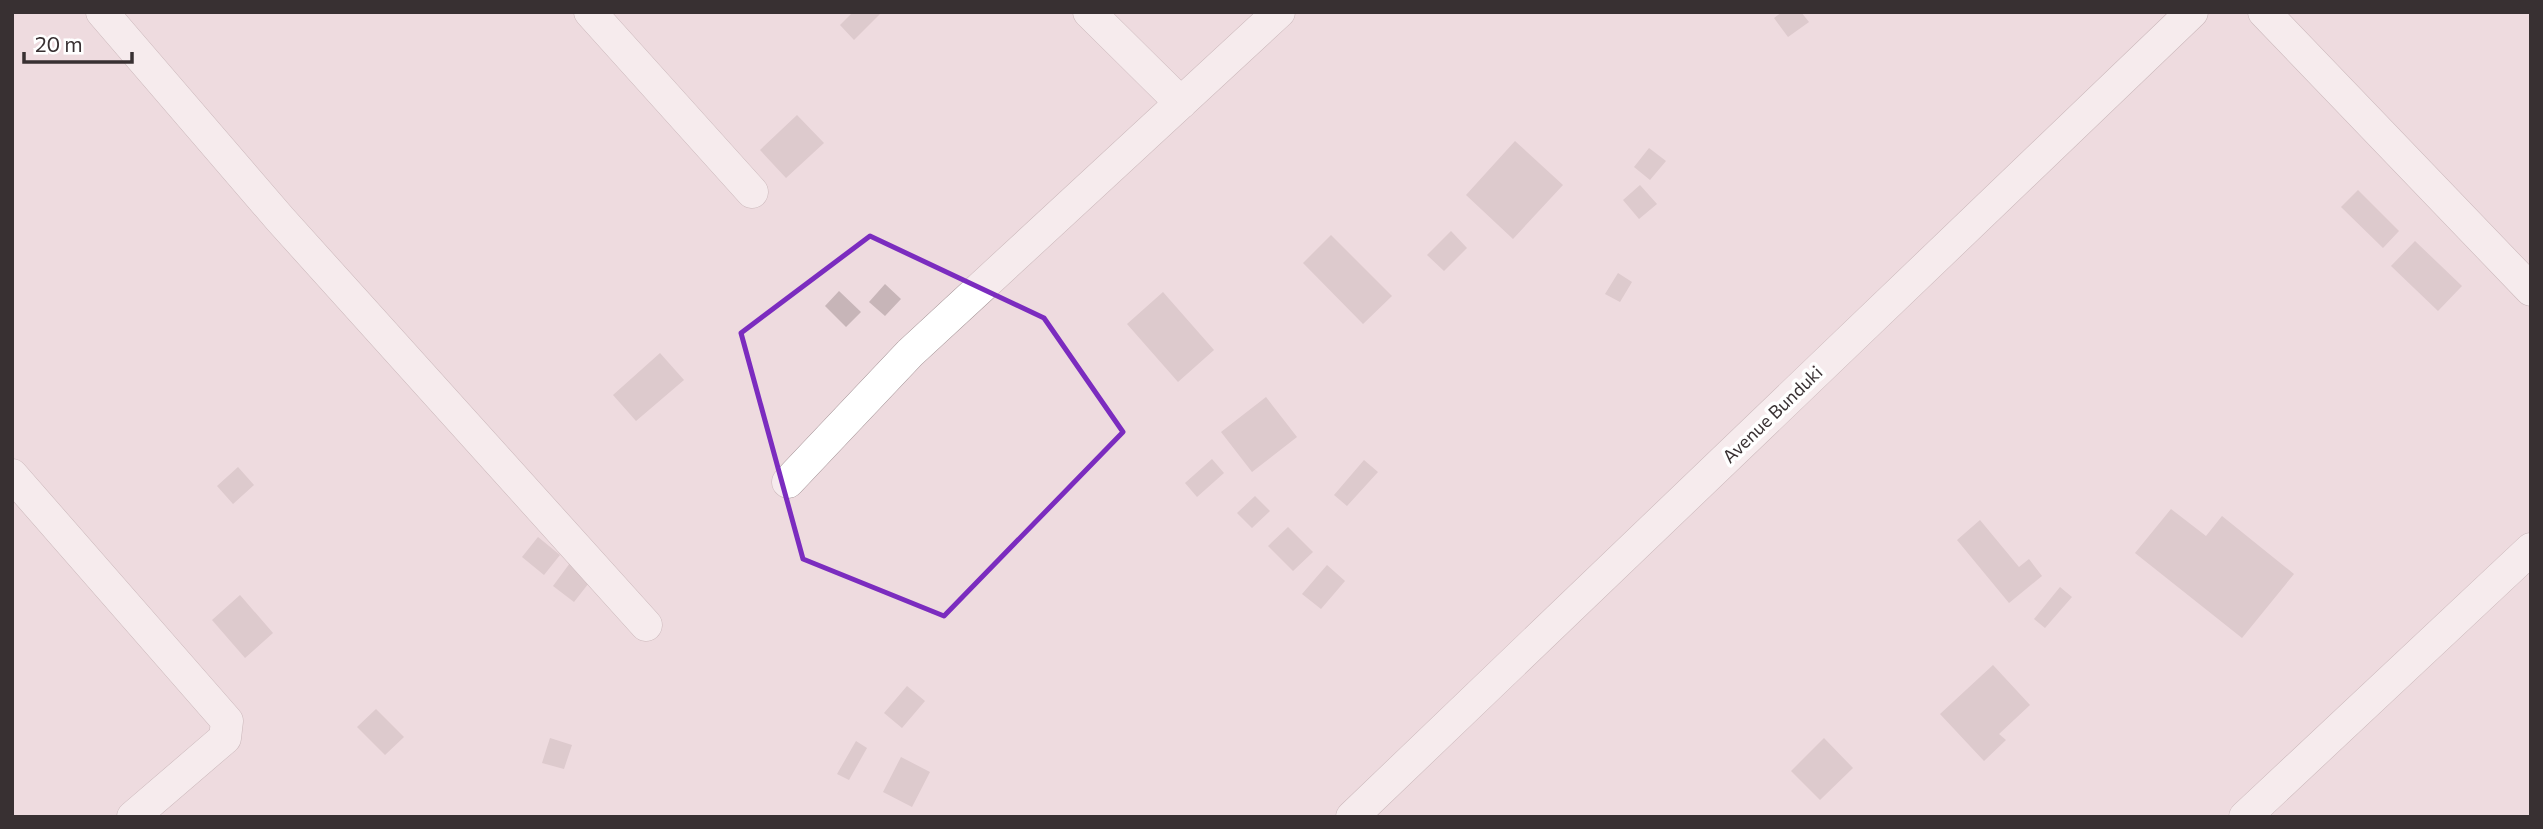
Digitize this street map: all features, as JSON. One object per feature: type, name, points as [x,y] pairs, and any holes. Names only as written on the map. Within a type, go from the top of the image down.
[{"type":"street","points":[[102,12],[280,219],[646,625]]},
{"type":"street","points":[[590,12],[752,192]]},
{"type":"street","points":[[1089,12],[1181,103]]},
{"type":"street","points":[[788,482],[910,353],[1279,12]]},
{"type":"street","name":"Avenue Bunduki","points":[[1352,817],[2192,12]]},
{"type":"street","points":[[2264,12],[2531,289]]},
{"type":"street","points":[[12,475],[227,721],[225,738],[133,817]]},
{"type":"street","points":[[2245,817],[2531,549]]},
{"type":"highlighted area","points":[[870,236],[1044,318],[1123,432],[944,616],[803,559],[741,333]]},
{"type":"building","points":[[853,12],[882,12],[854,40],[840,25]]},
{"type":"building","points":[[1782,12],[1801,12],[1809,22],[1788,37],[1774,18]]},
{"type":"building","points":[[797,115],[824,143],[786,178],[760,150]]},
{"type":"building","points":[[1515,141],[1563,185],[1513,239],[1466,195]]},
{"type":"building","points":[[1649,148],[1666,161],[1650,180],[1634,167]]},
{"type":"building","points":[[1640,185],[1657,204],[1639,219],[1623,200]]},
{"type":"building","points":[[2358,190],[2399,231],[2383,248],[2341,207]]},
{"type":"building","points":[[1451,231],[1467,248],[1444,271],[1427,255]]},
{"type":"building","points":[[1331,235],[1392,296],[1363,324],[1303,263]]},
{"type":"building","points":[[2415,241],[2462,286],[2438,311],[2391,266]]},
{"type":"building","points":[[1618,273],[1632,282],[1620,302],[1605,294]]},
{"type":"building","points":[[885,284],[901,299],[885,316],[869,302]]},
{"type":"building","points":[[839,291],[861,312],[846,327],[825,306]]},
{"type":"building","points":[[1163,292],[1214,350],[1178,382],[1127,324]]},
{"type":"building","points":[[660,353],[684,380],[636,421],[613,395]]},
{"type":"building","points":[[1266,397],[1297,437],[1252,472],[1221,432]]},
{"type":"building","points":[[1212,459],[1224,473],[1197,497],[1185,483]]},
{"type":"building","points":[[1364,460],[1378,472],[1347,506],[1334,495]]},
{"type":"building","points":[[238,467],[254,485],[233,504],[217,486]]},
{"type":"building","points":[[1255,496],[1270,511],[1252,528],[1237,513]]},
{"type":"building","points":[[2171,509],[2206,536],[2222,516],[2294,574],[2242,638],[2135,553]]},
{"type":"building","points":[[1980,520],[2019,567],[2029,559],[2042,576],[2009,603],[1957,540]]},
{"type":"building","points":[[1288,527],[1313,552],[1293,571],[1268,546]]},
{"type":"building","points":[[538,537],[560,555],[544,575],[522,557]]},
{"type":"building","points":[[570,563],[592,579],[574,602],[553,586]]},
{"type":"building","points":[[1327,565],[1345,581],[1321,609],[1302,594]]},
{"type":"building","points":[[2060,587],[2072,597],[2045,628],[2034,619]]},
{"type":"building","points":[[240,595],[273,633],[245,658],[212,620]]},
{"type":"building","points":[[1993,665],[2030,705],[1999,734],[2006,740],[1984,761],[1940,714]]},
{"type":"building","points":[[907,686],[925,701],[902,728],[884,713]]},
{"type":"building","points":[[376,709],[404,737],[385,755],[357,727]]},
{"type":"building","points":[[550,738],[572,745],[564,769],[542,763]]},
{"type":"building","points":[[1824,738],[1853,768],[1820,800],[1791,771]]},
{"type":"building","points":[[856,741],[867,748],[849,780],[837,774]]},
{"type":"building","points":[[901,757],[930,772],[912,807],[883,792]]}]
